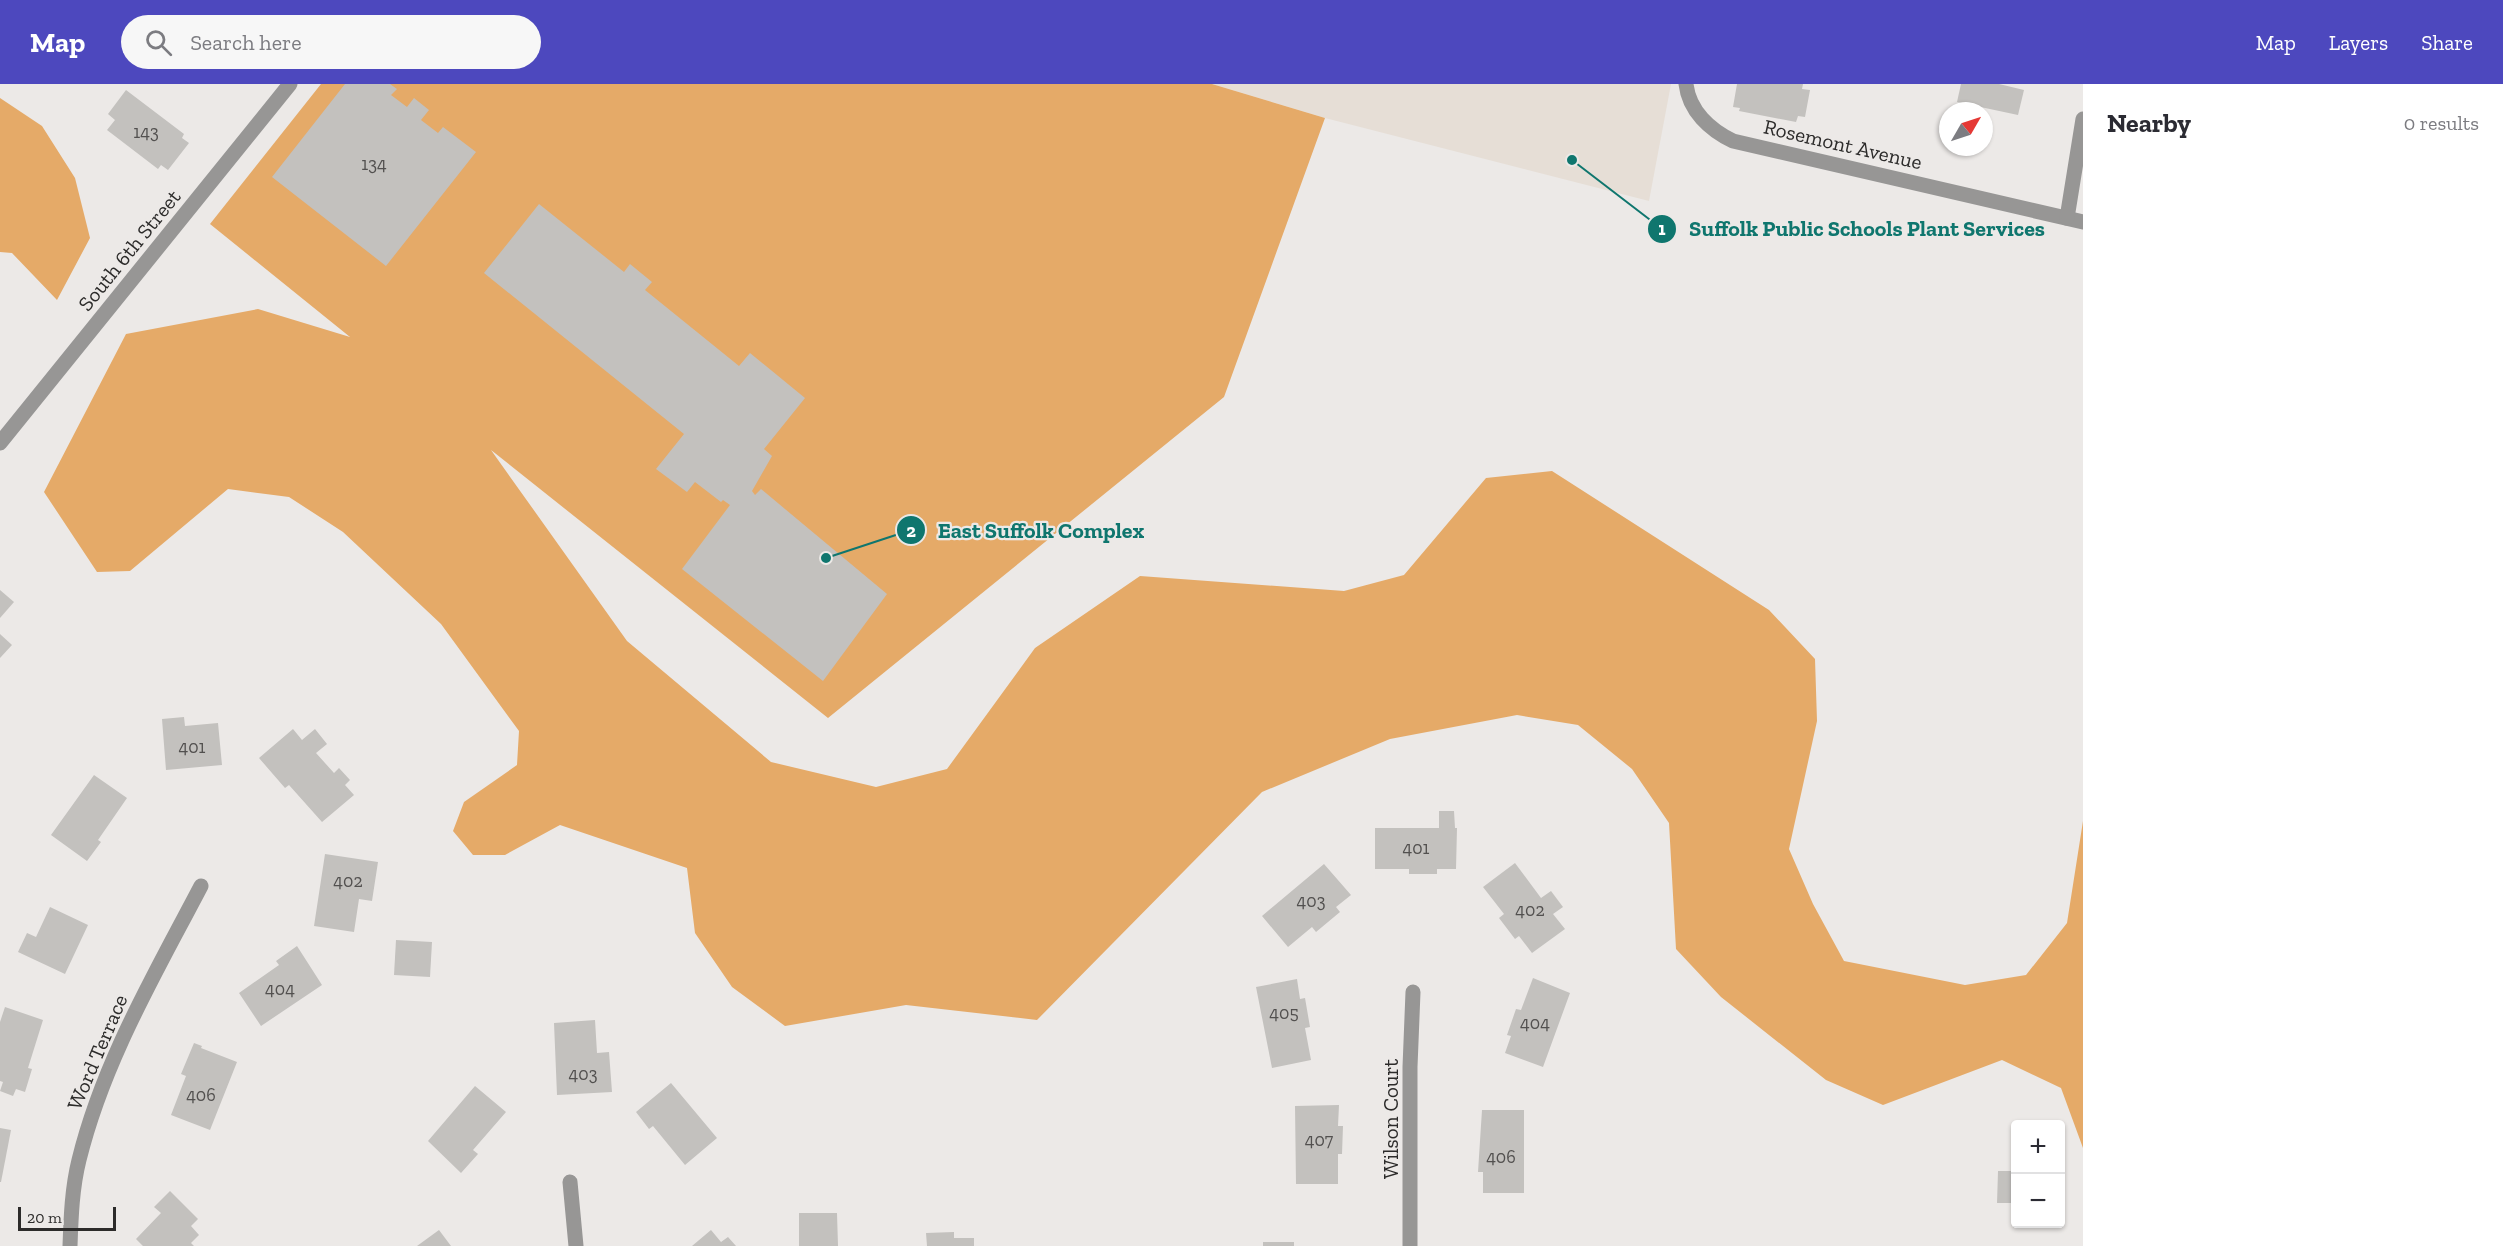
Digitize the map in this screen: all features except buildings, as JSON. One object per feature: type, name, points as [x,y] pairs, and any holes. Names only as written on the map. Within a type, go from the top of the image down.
[{"type":"street","name":"South 6th Street","points":[[0,443],[290,84]]},
{"type":"street","name":"Rosemont Avenue","points":[[1686,84],[1697,114],[1717,133],[1733,141],[2083,222]]},
{"type":"street","points":[[2067,218],[2083,119]]},
{"type":"street","name":"Word Terrace","points":[[70,1246],[72,1208],[79,1162],[94,1107],[136,1010],[201,886]]},
{"type":"street","name":"Wilson Court","points":[[1410,1246],[1410,1066],[1413,992]]},
{"type":"street","points":[[570,1182],[576,1246]]},
{"type":"shaded area","points":[[321,84],[1212,84],[1325,118],[1224,397],[828,718],[491,450],[627,641],[771,762],[876,787],[947,769],[1035,648],[1140,576],[1344,591],[1404,575],[1486,478],[1552,471],[1769,610],[1815,659],[1817,721],[1789,849],[1813,904],[1844,961],[1965,985],[2026,975],[2067,923],[2083,821],[2083,1148],[2061,1088],[2002,1060],[1883,1105],[1826,1080],[1721,997],[1676,949],[1669,823],[1632,769],[1578,725],[1517,715],[1390,739],[1262,792],[1037,1020],[906,1005],[785,1026],[732,987],[695,933],[687,868],[560,825],[505,855],[473,855],[453,831],[464,802],[517,765],[519,731],[441,624],[343,532],[289,497],[228,489],[130,571],[97,572],[44,492],[126,334],[258,309],[350,337],[210,224]]},
{"type":"shaded area","points":[[1212,84],[1671,84],[1649,201],[1325,118]]},
{"type":"shaded area","points":[[0,98],[42,126],[75,178],[90,238],[57,300],[12,253],[0,252]]},
{"type":"place","name":"Suffolk Public Schools Plant Services","points":[[1572,160]]},
{"type":"place","name":"East Suffolk Complex","points":[[826,558]]}]
